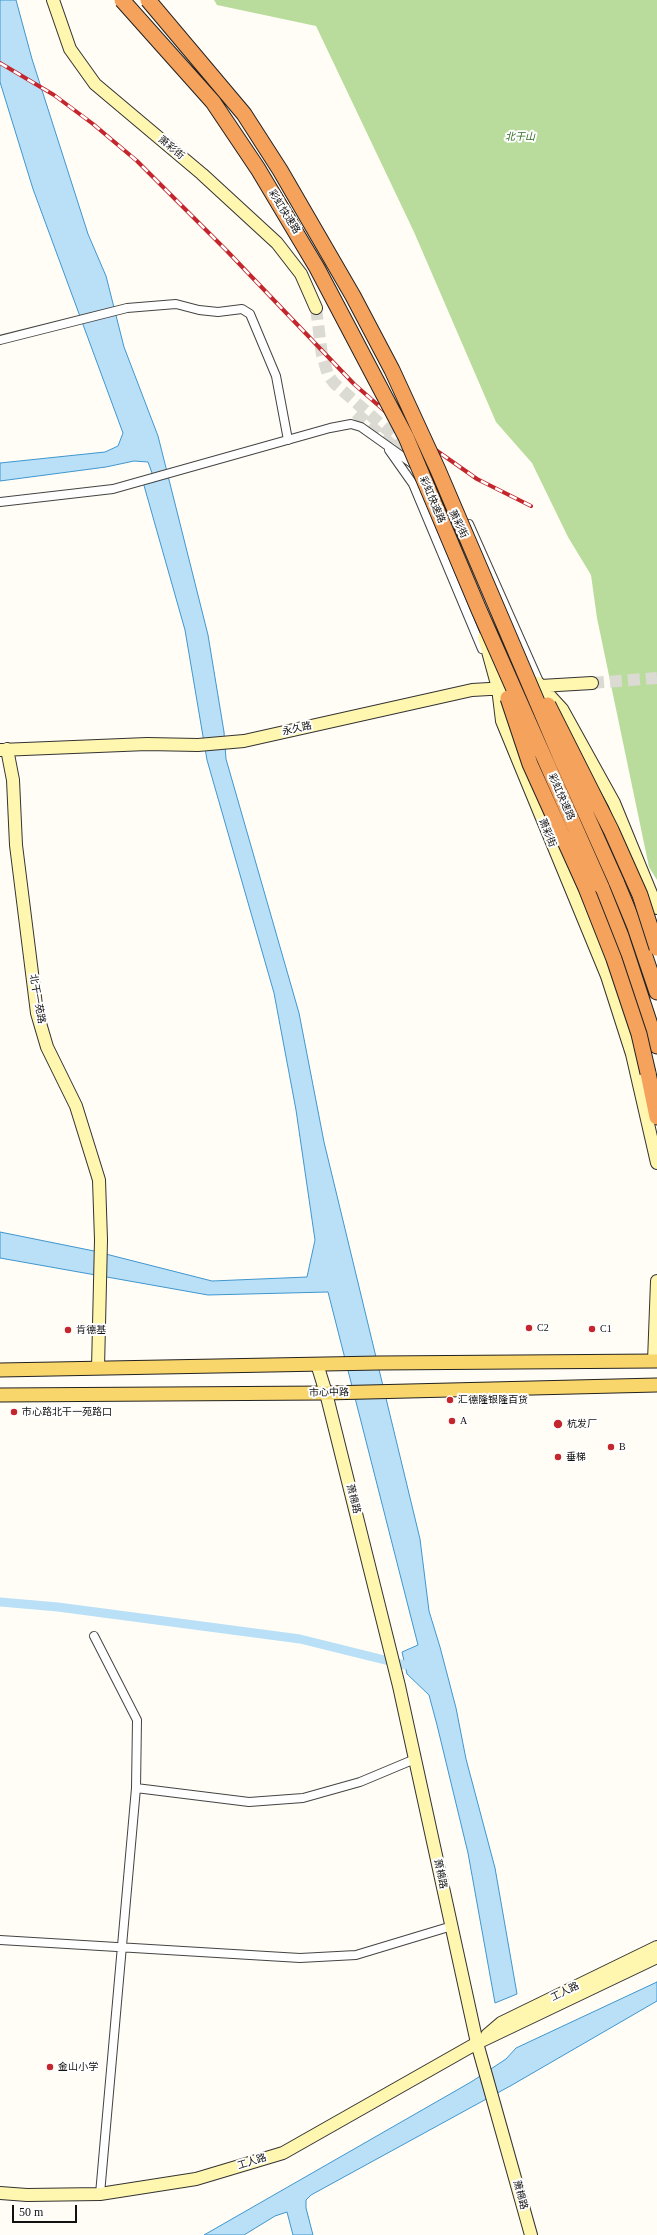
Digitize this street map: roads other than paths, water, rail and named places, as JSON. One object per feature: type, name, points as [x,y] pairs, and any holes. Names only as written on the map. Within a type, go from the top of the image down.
[{"type":"highway","name":"彩虹快速路","points":[[122,0],[213,102],[258,169],[318,268],[406,437],[479,610],[601,886],[626,950],[657,1046]]},
{"type":"highway","name":"彩虹快速路","points":[[148,0],[244,114],[318,233],[392,370],[438,470],[561,758],[616,881],[635,927],[657,992]]},
{"type":"highway","points":[[495,603],[611,830],[640,895],[657,948]]},
{"type":"highway","points":[[479,610],[530,764],[586,888],[614,959],[639,1034],[657,1117]]},
{"type":"main road","name":"萧彩街","points":[[52,0],[70,49],[94,84],[196,169],[277,243],[294,263],[306,288],[312,309]]},
{"type":"main road","name":"萧彩街","points":[[446,500],[530,674],[562,709],[614,803],[657,908]]},
{"type":"main road","name":"萧彩街","points":[[431,506],[482,630],[498,688],[502,721],[607,976],[632,1054],[657,1163]]},
{"type":"main road","name":"永久路","points":[[3,749],[147,744],[198,745],[244,741],[472,690],[592,683]]},
{"type":"main road","name":"北干一苑路","points":[[3,749],[13,780],[16,846],[37,1013],[47,1047],[76,1106],[99,1180],[101,1240],[98,1368]]},
{"type":"main road","points":[[0,1370],[379,1363],[656,1361],[657,1281]]},
{"type":"main road","name":"萧棉路","points":[[317,1364],[326,1393],[387,1634],[477,2043],[531,2235]]},
{"type":"main road","name":"市心中路","points":[[0,1395],[326,1393],[657,1386]]},
{"type":"main road","name":"工人路","points":[[477,2043],[501,2023],[657,1948]]},
{"type":"main road","name":"工人路","points":[[0,2193],[27,2195],[100,2194],[196,2179],[283,2153],[477,2043],[657,1957]]},
{"type":"street","points":[[0,340],[126,308],[176,304],[199,310],[218,312],[242,309],[250,314],[276,376],[288,440]]},
{"type":"street","points":[[0,502],[113,489],[330,428],[351,424],[361,427],[436,480],[448,490],[459,505],[486,560],[541,686]]},
{"type":"street","points":[[382,442],[413,484],[498,688]]},
{"type":"street","points":[[94,1636],[137,1720],[136,1788],[100,2194]]},
{"type":"street","points":[[136,1788],[249,1802],[303,1798],[360,1782],[415,1759]]},
{"type":"street","points":[[0,1940],[300,1958],[356,1955],[452,1926]]},
{"type":"water","points":[[0,0],[16,0],[32,59],[88,234],[106,276],[124,347],[158,436],[208,635],[224,732],[226,759],[299,1013],[324,1142],[420,1539],[429,1611],[456,1708],[466,1759],[495,1868],[517,1994],[495,2003],[468,1853],[429,1695],[407,1674],[402,1652],[418,1645],[328,1292],[208,1295],[0,1258],[0,1232],[94,1251],[212,1281],[307,1277],[315,1240],[296,1110],[274,993],[207,760],[185,630],[143,482],[152,473],[148,462],[134,461],[106,467],[0,481],[0,463],[105,452],[118,446],[123,433],[33,189],[0,82]]},
{"type":"water","points":[[657,1982],[657,2001],[512,2085],[311,2195],[306,2200],[306,2208],[313,2235],[293,2235],[287,2212],[275,2216],[244,2235],[204,2235],[471,2082],[506,2059],[516,2048]]},
{"type":"waterway","points":[[0,1602],[58,1607],[300,1639],[405,1665]]},
{"type":"tunnel","points":[[316,308],[322,355],[328,375],[334,383],[409,449]]},
{"type":"tunnel","points":[[356,413],[403,455]]},
{"type":"tunnel","points":[[592,683],[657,678]]},
{"type":"railway","points":[[0,63],[54,95],[93,124],[137,161],[227,251],[354,384],[403,427],[477,479],[531,506]]},
{"type":"place","name":"C2","points":[[529,1328]]},
{"type":"place","name":"C1","points":[[592,1329]]},
{"type":"place","name":"肯德基","points":[[68,1330]]},
{"type":"place","name":"汇德隆银隆百货","points":[[450,1400]]},
{"type":"place","name":"市心路北干一苑路口","points":[[14,1412]]},
{"type":"place","name":"A","points":[[452,1421]]},
{"type":"place","name":"杭发厂","points":[[558,1424]]},
{"type":"place","name":"B","points":[[611,1447]]},
{"type":"place","name":"垂梯","points":[[558,1457]]},
{"type":"place","name":"金山小学","points":[[50,2067]]},
{"type":"park label","name":"北干山","points":[[520,137]]}]
